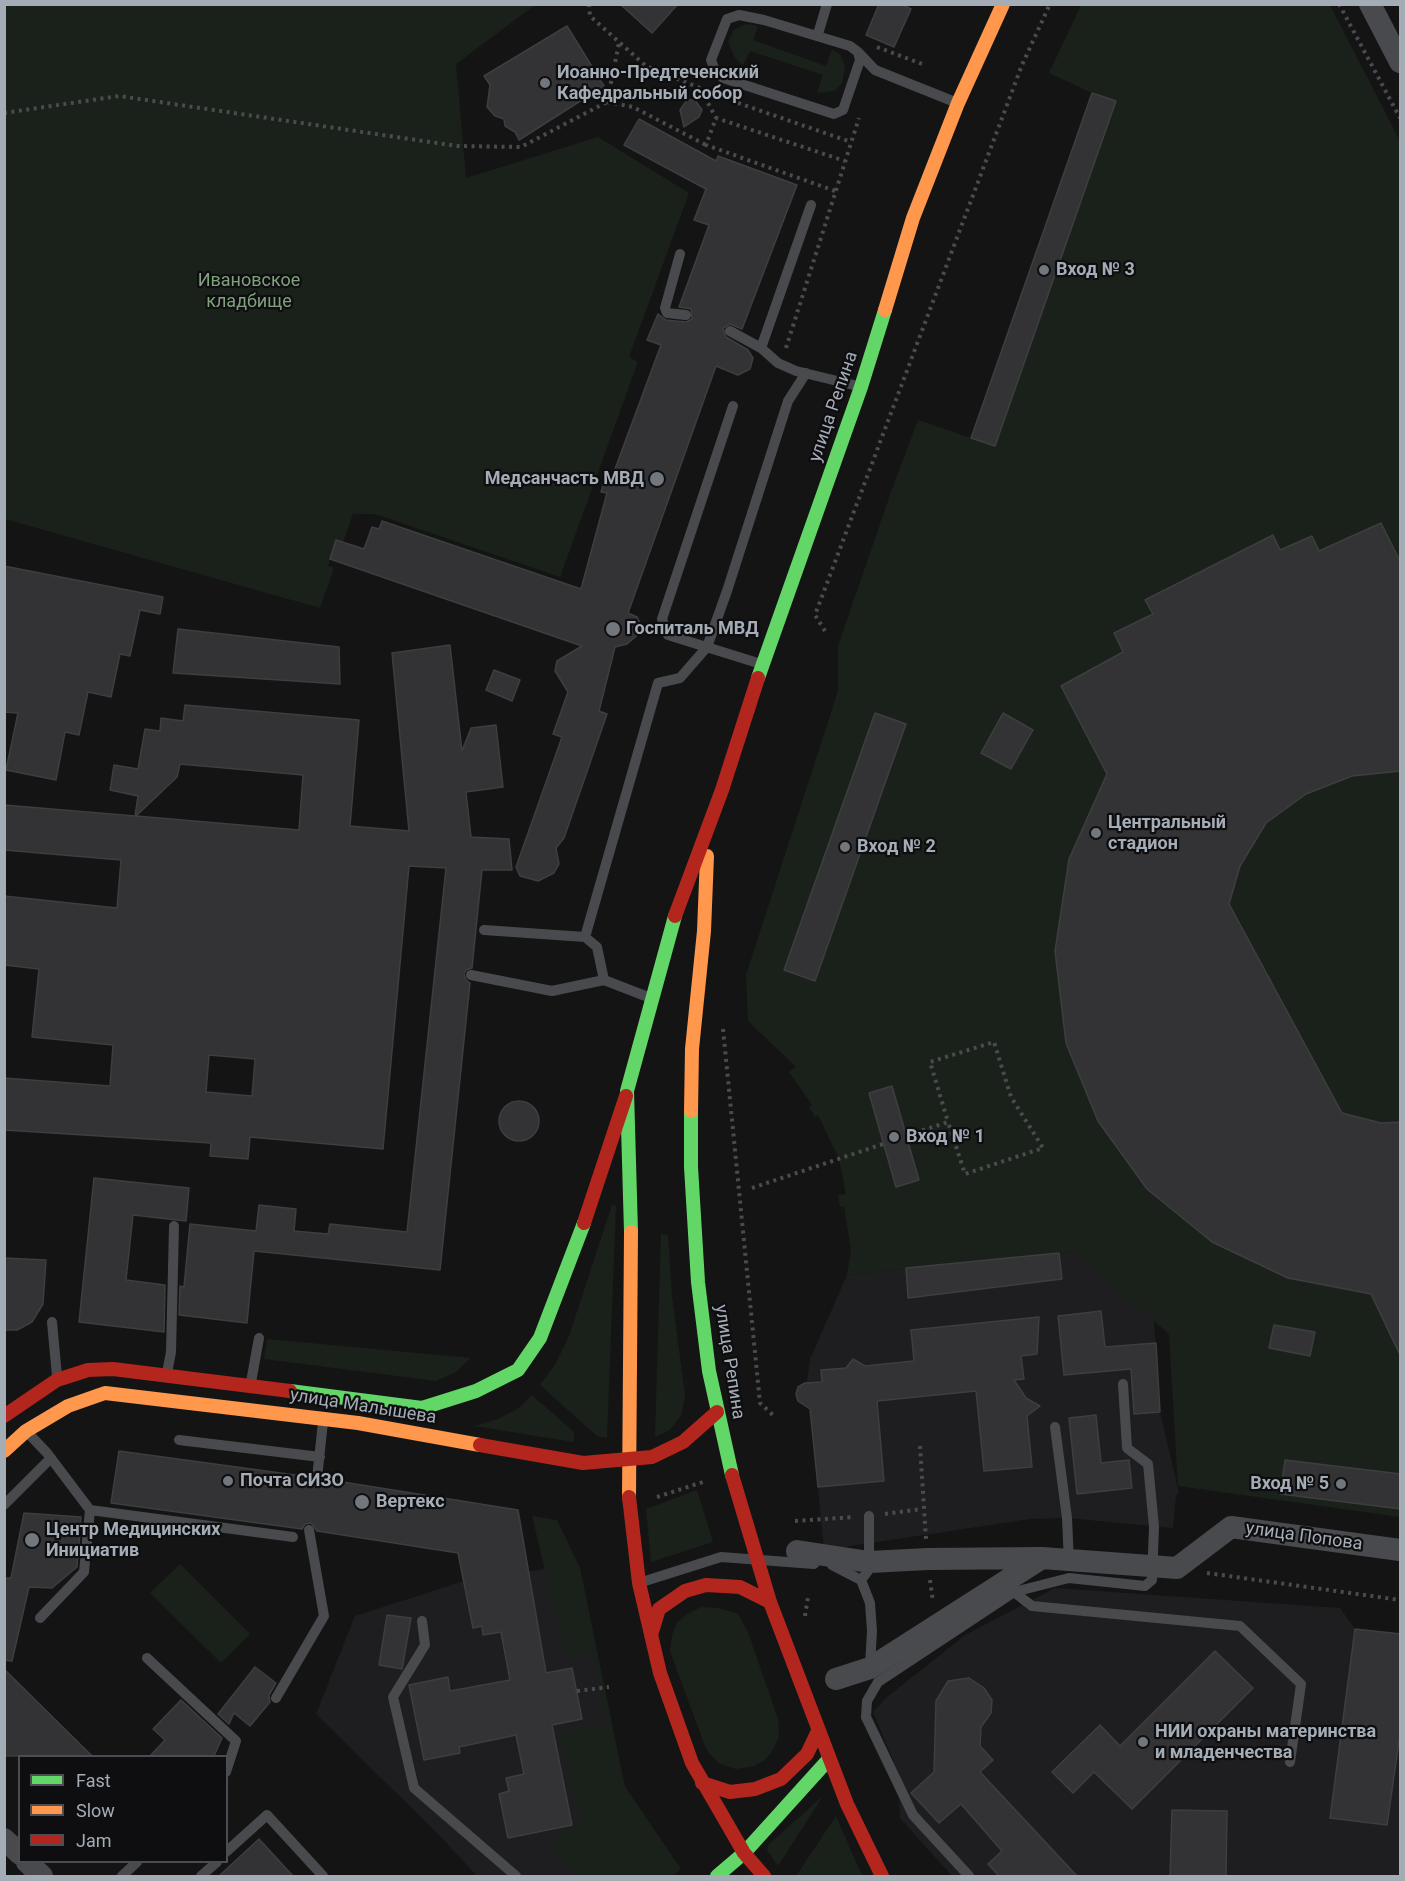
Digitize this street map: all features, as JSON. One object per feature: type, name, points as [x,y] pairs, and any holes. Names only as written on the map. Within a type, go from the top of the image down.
[{"type":"main road","name":"улица Репина","points":[[351,1399],[422,1408],[476,1391],[518,1370],[540,1338],[561,1287],[627,1091],[654,999],[673,920],[734,758],[763,664],[861,387],[913,218],[958,103],[1003,4]]},
{"type":"main road","name":"улица Репина","points":[[708,825],[704,931],[692,1049],[691,1167],[698,1282],[717,1412],[756,1559],[770,1602],[847,1804],[882,1876]]},
{"type":"main road","name":"улица Репина","points":[[627,1091],[631,1150],[629,1503],[639,1583],[673,1716],[702,1783],[744,1853],[764,1876]]},
{"type":"main road","name":"улица Малышева","points":[[4,1450],[14,1421],[88,1370],[113,1369],[351,1399]]},
{"type":"main road","name":"улица Малышева","points":[[44,1399],[68,1406],[105,1393],[163,1398],[324,1419],[583,1463],[652,1457],[683,1442],[717,1412]]},
{"type":"main road","name":"улица Малышева","points":[[14,1421],[44,1399]]},
{"type":"main road","points":[[651,1635],[659,1609],[686,1591],[706,1585],[740,1587],[770,1602]]},
{"type":"main road","points":[[702,1783],[730,1792],[756,1790],[781,1779],[807,1754],[818,1731]]},
{"type":"main road","points":[[717,1876],[744,1853],[829,1759]]},
{"type":"street","points":[[1370,4],[1399,54]]},
{"type":"street","name":"улица Попова","points":[[1177,1568],[1231,1527],[1401,1550]]},
{"type":"street","points":[[797,1551],[865,1571],[927,1559],[1042,1558],[1069,1569],[1152,1566],[1177,1568]]},
{"type":"street","points":[[836,1679],[874,1675],[1042,1558]]},
{"type":"street","points":[[4,1839],[18,1852]]},
{"type":"street","points":[[28,1863],[42,1876]]},
{"type":"lane","points":[[818,34],[826,4]]},
{"type":"lane","points":[[858,52],[860,60],[843,110],[834,114],[723,78],[715,70],[711,60],[727,19],[739,15],[818,34],[858,52],[875,70],[958,103]]},
{"type":"lane","points":[[762,348],[811,205]]},
{"type":"lane","points":[[680,254],[665,308],[667,313],[686,315]]},
{"type":"lane","points":[[730,330],[762,348],[778,363],[806,373],[861,387]]},
{"type":"lane","points":[[585,937],[658,683],[680,678],[707,647],[728,591],[788,401],[806,373]]},
{"type":"lane","points":[[733,406],[663,619],[668,635],[763,664]]},
{"type":"lane","points":[[484,930],[585,937],[597,947],[604,980]]},
{"type":"lane","points":[[471,975],[552,991],[604,980],[654,999]]},
{"type":"lane","points":[[163,1398],[171,1352],[174,1226]]},
{"type":"lane","points":[[44,1399],[52,1322]]},
{"type":"lane","points":[[250,1386],[259,1338]]},
{"type":"lane","points":[[1123,1384],[1127,1448],[1148,1464],[1154,1527],[1152,1566]]},
{"type":"lane","points":[[317,1478],[324,1419]]},
{"type":"lane","points":[[14,1421],[51,1458],[90,1510],[84,1572],[40,1618]]},
{"type":"lane","points":[[874,1675],[1014,1592],[1069,1569],[1067,1518],[1055,1427]]},
{"type":"lane","points":[[179,1440],[320,1457]]},
{"type":"lane","points":[[4,1505],[51,1458]]},
{"type":"lane","points":[[90,1510],[293,1537]]},
{"type":"lane","points":[[869,1516],[865,1571],[870,1603],[874,1675],[867,1701],[866,1717],[913,1815],[969,1876]]},
{"type":"lane","points":[[276,1698],[324,1616],[309,1530]]},
{"type":"lane","points":[[639,1583],[721,1557],[836,1565],[865,1571]]},
{"type":"lane","points":[[1014,1592],[1032,1606],[1240,1626],[1301,1684],[1290,1762]]},
{"type":"lane","points":[[422,1621],[425,1645],[393,1697],[414,1788],[516,1876]]},
{"type":"lane","points":[[147,1658],[236,1741],[228,1766]]},
{"type":"lane","points":[[228,1850],[267,1815],[323,1876]]},
{"type":"lane","points":[[122,1876],[136,1863]]},
{"type":"lane","points":[[201,1876],[216,1863]]},
{"type":"path","points":[[589,4],[590,16],[619,43],[607,102]]},
{"type":"path","points":[[825,631],[815,615],[1018,76],[1050,4]]},
{"type":"path","points":[[1340,4],[1401,118]]},
{"type":"path","points":[[875,70],[882,49]]},
{"type":"path","points":[[700,90],[716,118],[845,161]]},
{"type":"path","points":[[4,113],[120,96],[457,146],[521,147],[607,102],[633,106],[706,145],[835,191]]},
{"type":"path","points":[[783,358],[861,111]]},
{"type":"path","points":[[706,145],[716,118]]},
{"type":"path","points":[[723,1028],[760,1403],[774,1416]]},
{"type":"path","points":[[994,1042],[1011,1097],[1043,1148],[965,1174],[948,1122],[930,1062],[994,1042]]},
{"type":"path","points":[[908,1135],[948,1122]]},
{"type":"path","points":[[752,1188],[883,1144]]},
{"type":"path","points":[[650,1499],[706,1481]]},
{"type":"path","points":[[1177,1568],[1401,1600]]},
{"type":"path","points":[[577,1691],[609,1687]]},
{"type":"shaded area","points":[[1074,1251],[1154,1320],[1160,1412],[1179,1493],[1176,1495],[1173,1528],[1067,1518],[1030,1519],[824,1550],[810,1407],[800,1404],[796,1394],[798,1387],[807,1382],[810,1359],[847,1275]]},
{"type":"shaded area","points":[[567,1558],[580,1568],[633,1826],[599,1876],[477,1876],[439,1835],[316,1714],[355,1616],[464,1581],[544,1569]]},
{"type":"shaded area","name":"НИИ охраны материнства и младенчества","points":[[1055,1588],[1340,1608],[1355,1629],[1400,1634],[1400,1876],[952,1876],[900,1818],[898,1772],[873,1712],[887,1697],[965,1635]]},
{"type":"green space","name":"Ивановское кладбище","points":[[5,5],[535,5],[456,64],[466,178],[598,137],[689,193],[629,357],[638,362],[560,577],[375,514],[353,514],[343,542],[336,540],[328,566],[334,568],[320,608],[5,519]]},
{"type":"green space","name":"Центральный стадион","points":[[1081,5],[1330,5],[1400,141],[1400,1517],[1178,1486],[1169,1334],[1074,1251],[847,1275],[851,1250],[844,1206],[840,1207],[838,1195],[846,1194],[839,1159],[818,1115],[815,1117],[809,1107],[812,1105],[789,1072],[796,1067],[748,1021],[746,975],[838,691],[838,646],[891,492],[918,420],[971,438],[1092,93],[1049,73]]},
{"type":"green space","points":[[746,24],[758,26],[753,40],[826,66],[832,49],[840,54],[845,66],[842,83],[834,91],[817,93],[823,75],[750,51],[743,65],[735,58],[728,42],[734,30]]},
{"type":"green space","points":[[612,1205],[616,1206],[607,1438],[597,1436],[540,1385],[555,1365],[569,1336]]},
{"type":"green space","points":[[661,1234],[668,1235],[672,1296],[685,1396],[681,1416],[670,1430],[655,1437]]},
{"type":"green space","points":[[267,1339],[471,1358],[456,1372],[436,1381],[264,1359]]},
{"type":"green space","points":[[532,1395],[574,1432],[574,1442],[474,1426],[498,1419],[519,1408]]},
{"type":"green space","points":[[697,1490],[713,1542],[651,1562],[646,1509]]},
{"type":"green space","points":[[532,1516],[557,1520],[580,1568],[624,1785],[681,1869],[673,1876],[579,1876],[554,1858],[558,1833],[581,1823],[559,1732],[608,1724],[593,1650],[566,1658]]},
{"type":"green space","points":[[180,1564],[250,1634],[221,1663],[150,1593]]},
{"type":"green space","points":[[701,1607],[719,1608],[738,1614],[748,1632],[778,1719],[779,1736],[773,1750],[765,1760],[754,1766],[736,1769],[718,1763],[706,1749],[670,1651],[672,1635],[677,1623],[687,1614]]},
{"type":"green space","points":[[823,1796],[778,1866],[767,1850],[769,1844]]},
{"type":"green space","points":[[836,1816],[862,1876],[796,1876]]},
{"type":"building","points":[[620,4],[678,4],[652,33]]},
{"type":"building","points":[[879,4],[901,4],[911,9],[894,47],[866,35]]},
{"type":"building","name":"Иоанно-Предтеченский Кафедральный собор","points":[[567,26],[604,86],[519,140],[515,132],[505,126],[504,119],[495,116],[487,107],[490,85],[484,76]]},
{"type":"building","name":"Вход № 3","points":[[1092,93],[1116,101],[995,446],[971,438]]},
{"type":"building","points":[[687,100],[695,100],[702,110],[699,117],[684,127],[680,110]]},
{"type":"building","points":[[639,119],[716,161],[718,156],[797,185],[742,329],[730,324],[723,328],[726,337],[748,350],[753,358],[750,369],[738,375],[716,366],[628,613],[637,617],[641,624],[640,633],[627,644],[615,647],[599,711],[607,714],[564,838],[556,848],[559,864],[554,873],[538,881],[520,876],[516,867],[562,737],[553,734],[568,692],[555,671],[557,661],[582,646],[330,559],[336,540],[364,549],[372,527],[379,529],[382,521],[581,589],[607,493],[601,492],[606,476],[612,477],[661,345],[647,340],[658,314],[666,320],[686,322],[692,319],[691,309],[679,307],[709,225],[694,220],[706,189],[624,145]]},
{"type":"building","points":[[1381,523],[1401,563],[1401,771],[1352,776],[1306,794],[1266,823],[1240,866],[1229,904],[1342,1113],[1381,1123],[1401,1122],[1401,1357],[1371,1294],[1288,1278],[1212,1242],[1147,1189],[1098,1121],[1066,1043],[1055,951],[1069,859],[1107,774],[1061,686],[1123,652],[1114,633],[1153,614],[1145,600],[1273,535],[1280,550],[1312,536],[1319,551]]},
{"type":"building","points":[[4,566],[163,597],[160,614],[140,610],[130,656],[120,654],[111,697],[88,692],[79,735],[65,732],[56,780],[6,770],[18,713],[4,712]]},
{"type":"building","points":[[178,629],[339,647],[340,684],[173,673]]},
{"type":"building","points":[[450,645],[462,751],[471,728],[496,725],[503,787],[466,792],[471,837],[509,839],[512,870],[482,870],[472,968],[466,970],[464,974],[470,983],[440,1270],[254,1251],[247,1323],[179,1315],[180,1286],[184,1287],[190,1224],[256,1231],[259,1205],[296,1209],[294,1231],[328,1234],[330,1224],[407,1232],[446,868],[409,866],[383,1149],[250,1137],[248,1159],[210,1156],[211,1143],[4,1130],[4,1078],[110,1086],[113,1045],[32,1037],[39,969],[4,965],[4,896],[117,908],[121,860],[4,850],[4,805],[135,816],[138,796],[110,790],[114,765],[138,769],[145,729],[160,731],[161,718],[183,721],[185,705],[359,720],[350,826],[409,831],[392,653]],"holes":[[[180,764],[303,775],[299,830],[136,816],[177,777]],[[209,1055],[255,1059],[252,1096],[206,1092]]]},
{"type":"building","points":[[494,670],[520,680],[512,701],[486,690]]},
{"type":"building","name":"Вход № 2","points":[[875,713],[906,724],[815,981],[784,970]]},
{"type":"building","points":[[1003,713],[1033,730],[1011,769],[981,753]]},
{"type":"building","name":"Вход № 1","points":[[892,1086],[919,1180],[896,1187],[869,1093]]},
{"type":"building","points":[[519,1101],[533,1107],[539,1121],[533,1135],[519,1141],[505,1135],[499,1121],[505,1107]]},
{"type":"building","points":[[94,1178],[189,1188],[186,1221],[133,1215],[126,1280],[165,1285],[164,1332],[79,1322]]},
{"type":"building","points":[[1059,1253],[1062,1279],[908,1298],[906,1268]]},
{"type":"building","points":[[4,1258],[46,1260],[43,1304],[32,1322],[17,1330],[4,1330]]},
{"type":"building","points":[[1101,1311],[1105,1347],[1156,1343],[1160,1412],[1134,1414],[1131,1369],[1064,1375],[1058,1316]]},
{"type":"building","points":[[1039,1317],[1037,1354],[1021,1356],[1024,1379],[1014,1380],[1026,1398],[1040,1406],[1027,1416],[1032,1467],[984,1471],[976,1391],[877,1401],[884,1481],[818,1487],[810,1409],[798,1401],[796,1394],[798,1387],[805,1383],[822,1382],[821,1370],[846,1368],[853,1359],[865,1366],[914,1361],[911,1330]]},
{"type":"building","points":[[1274,1325],[1315,1332],[1310,1356],[1269,1348]]},
{"type":"building","points":[[1096,1415],[1101,1463],[1129,1460],[1132,1488],[1077,1494],[1069,1418]]},
{"type":"building","points":[[119,1451],[310,1477],[316,1485],[321,1485],[324,1479],[518,1510],[546,1673],[572,1668],[582,1719],[552,1725],[572,1825],[508,1838],[499,1794],[509,1791],[506,1778],[524,1774],[516,1735],[459,1747],[460,1753],[424,1760],[409,1685],[448,1677],[450,1691],[510,1680],[501,1632],[483,1635],[482,1626],[473,1628],[458,1553],[317,1531],[311,1523],[305,1524],[302,1529],[111,1503]]},
{"type":"building","name":"Вход № 5","points":[[1285,1460],[1401,1474],[1401,1509],[1280,1494]]},
{"type":"building","points":[[24,1513],[81,1517],[80,1532],[77,1567],[52,1588],[29,1587],[12,1661],[4,1660],[4,1578],[11,1578]]},
{"type":"building","points":[[387,1615],[411,1618],[402,1669],[379,1665]]},
{"type":"building","points":[[1355,1629],[1401,1634],[1401,1727],[1387,1825],[1330,1818]]},
{"type":"building","points":[[1215,1651],[1253,1688],[1132,1809],[1094,1772],[1073,1793],[1052,1772],[1100,1725],[1120,1746]]},
{"type":"building","points":[[255,1667],[276,1683],[269,1695],[270,1702],[250,1726],[234,1713],[229,1724],[218,1714]]},
{"type":"building","points":[[4,1669],[91,1755],[4,1756]]},
{"type":"building","points":[[969,1678],[984,1688],[992,1700],[991,1713],[981,1727],[980,1746],[993,1760],[980,1772],[1077,1876],[999,1876],[988,1864],[1002,1851],[961,1804],[939,1823],[911,1793],[934,1772],[936,1701],[948,1681]]},
{"type":"building","points":[[181,1700],[222,1738],[214,1755],[151,1755],[165,1740],[153,1729]]},
{"type":"building","points":[[1172,1810],[1227,1811],[1226,1876],[1170,1876]]},
{"type":"building","points":[[259,1839],[293,1876],[219,1876]]},
{"type":"traffic: fast","points":[[758,678],[861,387],[885,310]]},
{"type":"traffic: fast","points":[[631,1232],[627,1091],[675,916]]},
{"type":"traffic: fast","points":[[691,1111],[691,1167],[698,1282],[709,1371],[732,1475]]},
{"type":"traffic: fast","points":[[290,1391],[422,1408],[476,1391],[518,1370],[540,1338],[584,1223]]},
{"type":"traffic: fast","points":[[717,1876],[744,1853],[829,1759]]},
{"type":"traffic: slow","points":[[885,310],[913,218],[958,103],[1003,4]]},
{"type":"traffic: slow","points":[[691,1111],[692,1049],[704,931],[707,856]]},
{"type":"traffic: slow","points":[[629,1497],[631,1232]]},
{"type":"traffic: slow","points":[[4,1451],[26,1431],[68,1406],[105,1393],[358,1423],[480,1445]]},
{"type":"traffic: jam","points":[[675,916],[722,790],[758,678]]},
{"type":"traffic: jam","points":[[584,1223],[626,1096]]},
{"type":"traffic: jam","points":[[4,1416],[57,1380],[88,1370],[113,1369],[290,1391]]},
{"type":"traffic: jam","points":[[480,1445],[583,1463],[652,1457],[683,1442],[717,1412]]},
{"type":"traffic: jam","points":[[732,1475],[770,1602],[847,1804],[882,1876]]},
{"type":"traffic: jam","points":[[629,1497],[639,1583],[660,1673],[692,1763],[744,1853],[764,1876]]},
{"type":"traffic: jam","points":[[651,1635],[659,1609],[685,1591],[706,1585],[740,1587],[770,1602]]},
{"type":"traffic: jam","points":[[702,1783],[730,1792],[755,1789],[781,1779],[807,1754],[818,1731]]},
{"type":"place","name":"Иоанно-Предтеченский Кафедральный собор","points":[[545,83]]},
{"type":"place","name":"Вход № 3","points":[[1044,270]]},
{"type":"place","name":"Медсанчасть МВД","points":[[657,479]]},
{"type":"place","name":"Госпиталь МВД","points":[[613,629]]},
{"type":"place","name":"Центральный стадион","points":[[1096,833]]},
{"type":"place","name":"Вход № 2","points":[[845,847]]},
{"type":"place","name":"Вход № 1","points":[[894,1137]]},
{"type":"place","name":"Почта СИЗО","points":[[228,1481]]},
{"type":"place","name":"Вход № 5","points":[[1341,1484]]},
{"type":"place","name":"Вертекс","points":[[362,1502]]},
{"type":"place","name":"Центр Медицинских Инициатив","points":[[32,1540]]},
{"type":"place","name":"НИИ охраны материнства и младенчества","points":[[1143,1742]]}]
